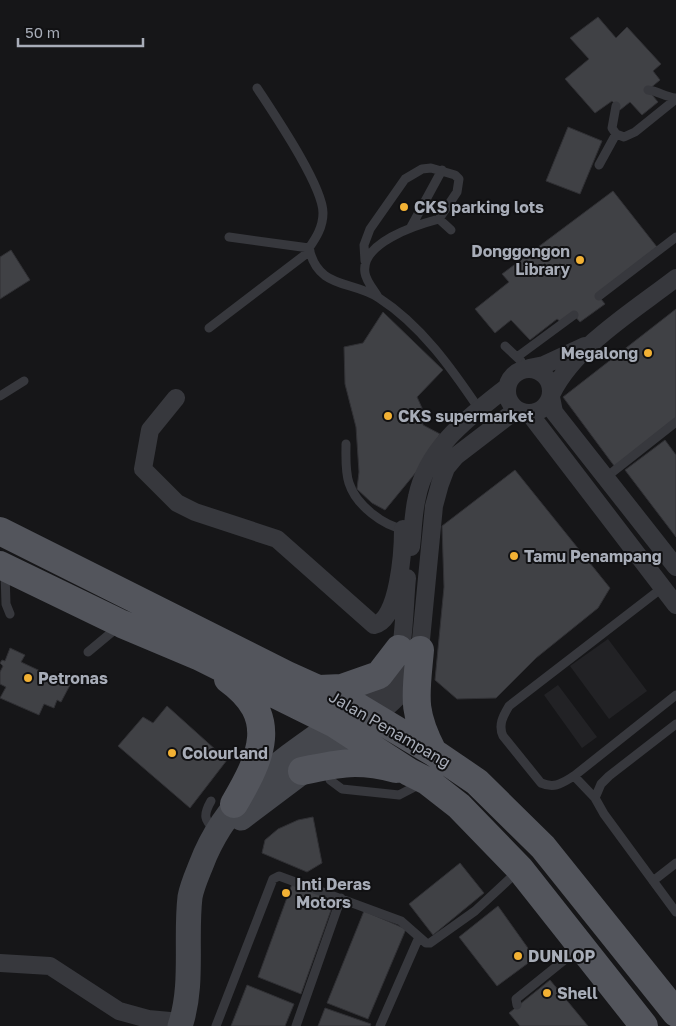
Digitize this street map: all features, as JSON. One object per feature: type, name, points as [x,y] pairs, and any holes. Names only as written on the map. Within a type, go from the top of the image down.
[{"type":"main road","name":"Jalan Penampang","points":[[0,531],[296,689],[344,729],[418,776],[459,806],[520,869],[580,948],[643,1025]]},
{"type":"main road","name":"Jalan Penampang","points":[[3,566],[122,624],[198,656],[367,712],[433,752],[477,782],[543,847],[676,1013]]},
{"type":"main road","points":[[296,689],[342,688],[380,675],[410,649]]},
{"type":"main road","points":[[410,649],[415,704],[420,727],[433,752]]},
{"type":"main road","points":[[180,1024],[187,979],[190,895],[197,873],[216,830],[222,803],[254,770],[261,748],[259,717],[240,688],[198,656]]},
{"type":"main road","points":[[222,803],[344,729],[367,712]]},
{"type":"main road","points":[[197,873],[239,820],[315,768],[344,729]]},
{"type":"main road","points":[[315,768],[369,762],[418,776]]},
{"type":"street","points":[[479,409],[486,413],[498,414],[542,409],[552,395],[558,380],[593,343],[676,278]]},
{"type":"street","points":[[523,363],[544,364],[593,343]]},
{"type":"street","points":[[176,398],[150,430],[143,469],[177,503],[195,512],[277,539],[374,625],[383,620],[400,578],[408,530],[416,498],[431,460],[442,445],[479,409],[507,387],[523,363]]},
{"type":"street","points":[[523,363],[547,376],[554,412],[676,566]]},
{"type":"street","points":[[507,387],[508,400],[523,412],[676,605]]},
{"type":"street","points":[[367,712],[396,701],[407,689],[410,649],[434,506],[446,468],[456,456],[523,412]]},
{"type":"street","points":[[408,530],[410,649]]},
{"type":"street","points":[[0,963],[50,966],[119,1011],[148,1019],[180,1024]]},
{"type":"lane","points":[[209,328],[309,250],[320,233],[323,214],[320,198],[311,178],[258,88]]},
{"type":"lane","points":[[648,90],[655,91],[664,97],[676,98]]},
{"type":"lane","points":[[616,106],[612,128],[616,134],[624,137],[635,132],[676,98]]},
{"type":"lane","points":[[599,165],[616,134]]},
{"type":"lane","points":[[365,261],[372,250],[411,227],[439,219],[458,186],[459,180],[456,175],[442,170],[422,169],[405,179],[370,229],[364,245],[365,274],[378,297],[428,341],[451,366],[479,409]]},
{"type":"lane","points":[[411,227],[442,170]]},
{"type":"lane","points":[[439,219],[451,230]]},
{"type":"lane","points":[[229,237],[309,250]]},
{"type":"lane","points":[[599,296],[676,237]]},
{"type":"lane","points":[[309,250],[311,260],[327,278],[340,285],[378,297]]},
{"type":"lane","points":[[505,346],[523,363],[574,315]]},
{"type":"lane","points":[[0,396],[24,382]]},
{"type":"lane","points":[[605,478],[676,422]]},
{"type":"lane","points":[[346,444],[349,484],[355,494],[372,513],[408,530]]},
{"type":"lane","points":[[3,566],[6,604],[10,614]]},
{"type":"lane","points":[[662,588],[509,706],[502,718],[500,730],[541,783],[557,786],[574,776],[676,695]]},
{"type":"lane","points":[[88,652],[122,624]]},
{"type":"lane","points":[[595,798],[601,784],[609,776],[676,724]]},
{"type":"lane","points":[[574,776],[595,798],[604,814],[676,912]]},
{"type":"lane","points":[[654,881],[676,863]]},
{"type":"lane","points":[[216,1026],[273,879],[279,876],[401,921],[426,943],[434,942],[475,911],[520,869]]},
{"type":"lane","points":[[296,1026],[341,898]]},
{"type":"lane","points":[[380,1026],[419,937]]},
{"type":"lane","points":[[517,1006],[516,999],[580,948]]},
{"type":"shaded area","points":[[608,639],[647,691],[609,719],[570,666]]},
{"type":"shaded area","points":[[558,685],[597,737],[582,748],[544,695]]},
{"type":"building","points":[[598,17],[616,38],[627,27],[661,64],[653,71],[660,80],[648,90],[658,102],[642,115],[630,102],[620,110],[612,101],[595,113],[565,79],[589,59],[570,38]]},
{"type":"building","points":[[568,127],[602,141],[580,194],[546,181]]},
{"type":"building","name":"Donggongon Library","points":[[613,191],[657,247],[597,294],[605,304],[580,322],[572,313],[561,322],[557,319],[530,340],[511,320],[495,333],[475,309],[509,282],[502,274]]},
{"type":"building","points":[[11,250],[30,280],[0,299],[0,257]]},
{"type":"building","name":"Megalong","points":[[676,309],[676,419],[615,467],[563,397]]},
{"type":"building","name":"CKS supermarket","points":[[383,312],[443,370],[417,397],[422,408],[423,425],[440,434],[417,471],[385,510],[372,503],[357,489],[359,472],[356,427],[345,384],[344,347],[363,343]]},
{"type":"building","points":[[665,440],[676,455],[676,537],[625,470]]},
{"type":"building","name":"Tamu Penampang","points":[[515,470],[610,588],[598,608],[536,658],[496,698],[457,699],[435,680],[444,587],[442,526]]},
{"type":"building","name":"Petronas","points":[[10,648],[25,655],[21,662],[70,685],[61,702],[57,700],[54,708],[44,704],[39,715],[0,698],[6,687],[0,684],[0,672],[3,666],[0,663],[2,660],[5,661]]},
{"type":"building","name":"Colourland","points":[[167,706],[227,760],[190,808],[118,746],[143,717],[153,723]]},
{"type":"building","points":[[313,817],[322,863],[307,872],[262,853],[265,840],[278,829],[298,820]]},
{"type":"building","points":[[460,863],[484,893],[433,935],[409,904]]},
{"type":"building","points":[[292,884],[335,899],[301,994],[258,977]]},
{"type":"building","points":[[498,906],[535,958],[497,986],[459,937]]},
{"type":"building","points":[[364,911],[406,929],[368,1019],[327,1003]]},
{"type":"building","name":"Shell","points":[[550,980],[588,1026],[520,1026],[509,1013]]},
{"type":"building","points":[[247,985],[294,1004],[285,1026],[231,1026]]},
{"type":"building","points":[[325,1008],[371,1024],[370,1026],[318,1026]]},
{"type":"place","name":"CKS parking lots","points":[[404,207]]},
{"type":"place","name":"Donggongon Library","points":[[580,260]]},
{"type":"place","name":"Megalong","points":[[648,353]]},
{"type":"place","name":"CKS supermarket","points":[[388,416]]},
{"type":"place","name":"Tamu Penampang","points":[[514,556]]},
{"type":"place","name":"Petronas","points":[[28,678]]},
{"type":"place","name":"Colourland","points":[[172,753]]},
{"type":"place","name":"Inti Deras Motors","points":[[286,893]]},
{"type":"place","name":"DUNLOP","points":[[518,956]]},
{"type":"place","name":"Shell","points":[[547,993]]}]
